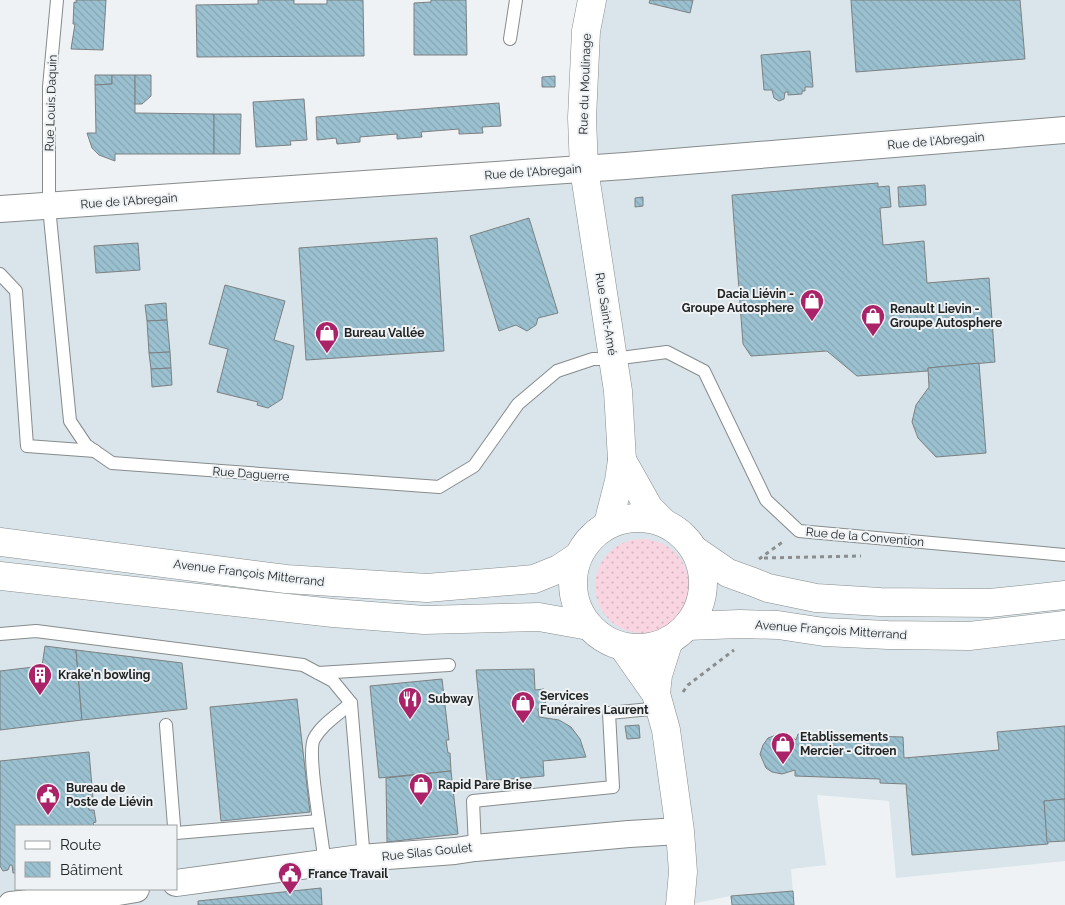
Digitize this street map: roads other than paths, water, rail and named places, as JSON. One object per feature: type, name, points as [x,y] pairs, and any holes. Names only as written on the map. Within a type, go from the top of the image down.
[{"type":"main road","name":"Rue du Moulinage","points":[[584,168],[582,118],[586,31],[592,0]]},
{"type":"main road","name":"Rue Saint-Amé","points":[[584,168],[618,391],[622,460]]},
{"type":"main road","points":[[622,460],[649,508],[663,522],[687,540],[696,552],[703,572],[702,595],[698,610],[678,633],[658,675],[666,699],[666,730],[680,831],[683,872],[680,905]]},
{"type":"main road","points":[[608,524],[619,481],[622,460]]},
{"type":"main road","points":[[663,522],[650,518],[622,519],[608,524],[596,532],[577,557],[573,571],[573,593],[580,614],[589,626],[610,642],[639,648],[654,646],[678,633]]},
{"type":"main road","name":"Avenue François Mitterrand","points":[[0,542],[286,580],[427,588],[534,579],[559,569],[577,557]]},
{"type":"main road","points":[[696,552],[728,572],[763,577],[816,598],[880,602],[990,603],[1065,595]]},
{"type":"main road","points":[[0,576],[333,613],[424,620],[539,617],[589,626]]},
{"type":"main road","name":"Avenue François Mitterrand","points":[[678,633],[731,624],[769,624],[824,632],[888,636],[969,636],[1065,625]]},
{"type":"main road","points":[[623,646],[666,699]]},
{"type":"street","name":"Rue de l'Abregain","points":[[0,209],[584,168],[1065,130]]},
{"type":"street","name":"Rue Silas Goulet","points":[[178,883],[360,858],[680,831]]},
{"type":"street","points":[[10,905],[130,890]]},
{"type":"lane","name":"Rue Louis Daquin","points":[[49,206],[49,88],[57,0]]},
{"type":"lane","points":[[510,39],[516,0]]},
{"type":"lane","name":"Rue Daguerre","points":[[49,206],[70,421],[86,445],[112,463],[439,488],[474,466],[518,404],[557,371],[593,359],[613,359]]},
{"type":"lane","points":[[0,274],[16,291],[27,446],[95,451]]},
{"type":"lane","name":"Rue de la Convention","points":[[613,359],[667,352],[704,371],[766,500],[799,531],[1065,555]]},
{"type":"lane","points":[[0,634],[36,631],[303,665],[333,681],[351,703],[363,848],[360,858]]},
{"type":"lane","points":[[318,673],[449,665]]},
{"type":"lane","points":[[475,848],[473,801],[613,787],[609,712],[666,699]]},
{"type":"lane","points":[[325,863],[312,753],[313,740],[323,727],[351,703]]},
{"type":"lane","points":[[166,725],[174,825]]},
{"type":"lane","points":[[178,833],[319,820]]},
{"type":"place","name":"Dacia Liévin - Groupe Autosphere","points":[[812,322]]},
{"type":"place","name":"Renault Lievin - Groupe Autosphere","points":[[873,337]]},
{"type":"place","name":"Bureau Vallée","points":[[327,354]]},
{"type":"place","name":"Krake'n bowling","points":[[40,696]]},
{"type":"place","name":"Subway","points":[[410,720]]},
{"type":"place","name":"Services Funéraires Laurent","points":[[523,724]]},
{"type":"place","name":"Etablissements Mercier - Citroen","points":[[783,765]]},
{"type":"place","name":"Rapid Pare Brise","points":[[421,806]]},
{"type":"place","name":"Bureau de Poste de Liévin","points":[[48,816]]},
{"type":"place","name":"France Travail","points":[[290,895]]}]
